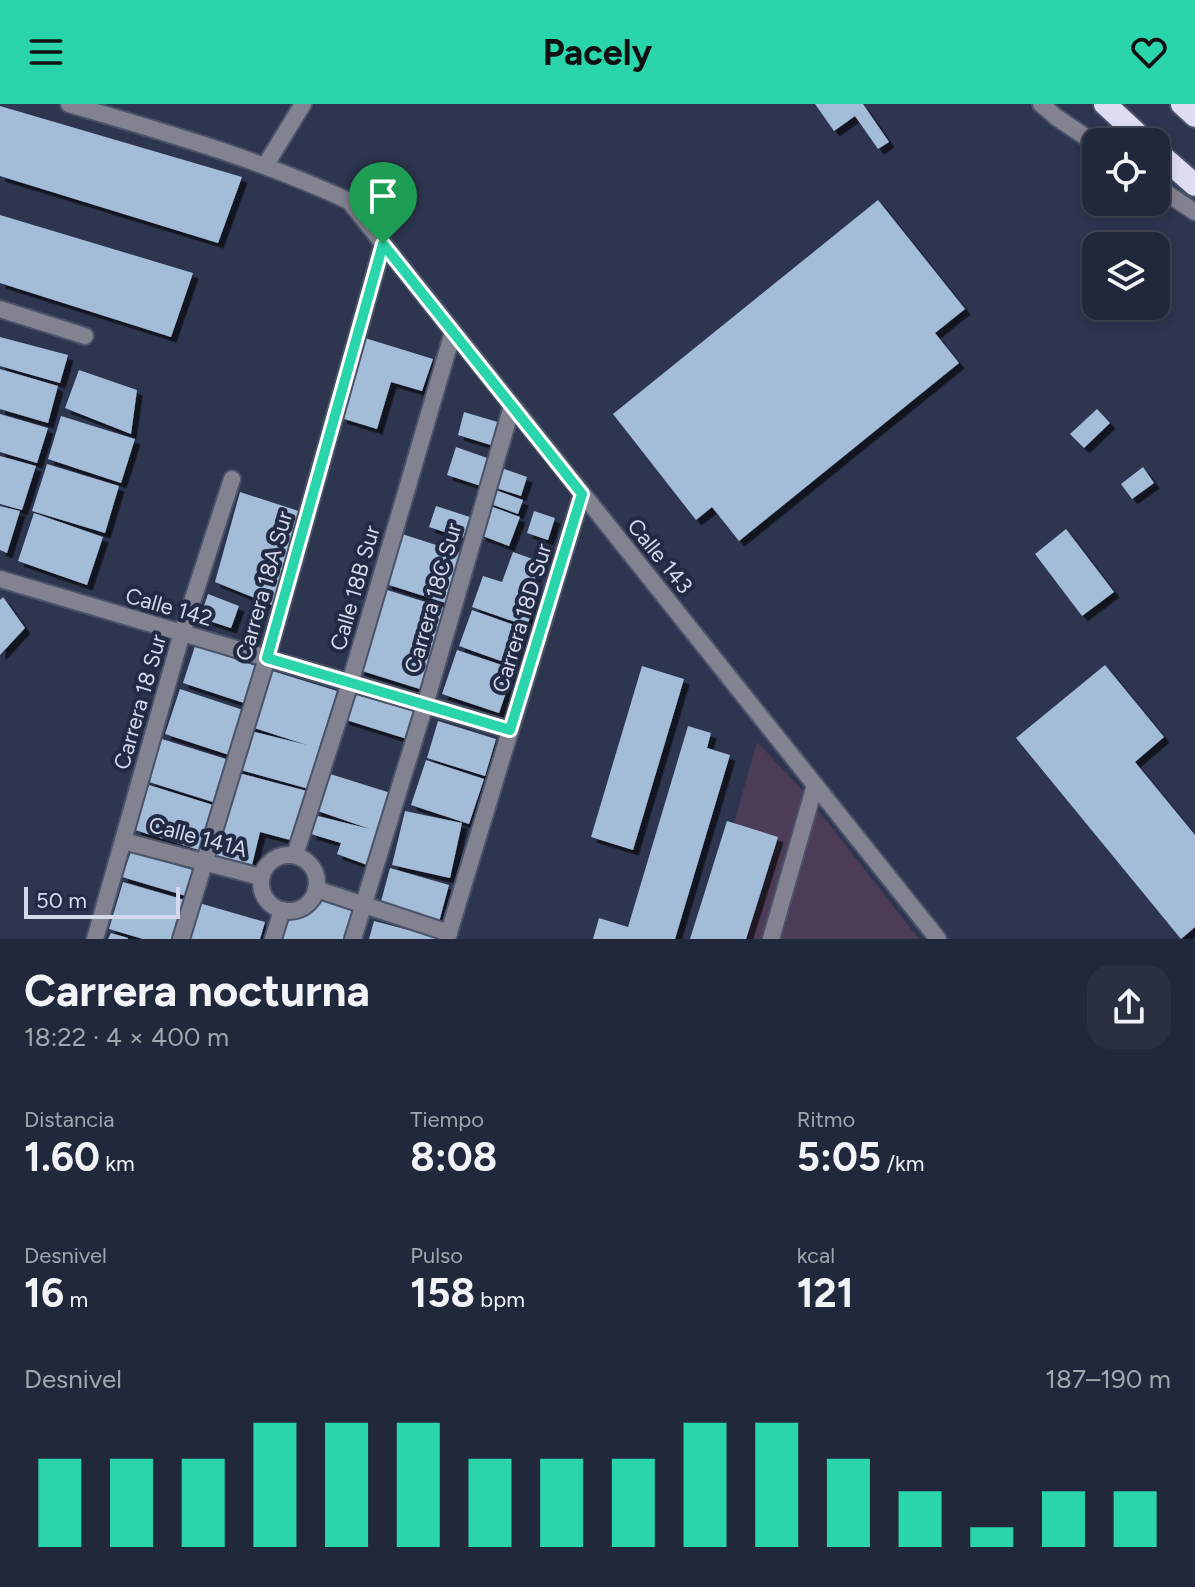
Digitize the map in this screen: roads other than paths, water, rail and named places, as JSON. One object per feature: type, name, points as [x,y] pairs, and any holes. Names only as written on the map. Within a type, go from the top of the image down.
[{"type":"highway","points":[[1105,104],[1131,128]]},
{"type":"highway","points":[[1182,104],[1195,116]]},
{"type":"highway","points":[[1170,163],[1195,185]]},
{"type":"street","points":[[69,104],[265,166],[303,104]]},
{"type":"street","points":[[1041,104],[1082,135]]},
{"type":"street","name":"Calle 143","points":[[265,166],[349,201],[938,939]]},
{"type":"street","points":[[1170,195],[1195,212]]},
{"type":"street","name":"Carrera 18A Sur","points":[[181,939],[267,658],[383,244]]},
{"type":"street","points":[[0,309],[85,336]]},
{"type":"street","name":"Calle 18B Sur","points":[[295,855],[350,683],[453,332]]},
{"type":"street","name":"Carrera 18C Sur","points":[[353,939],[512,406]]},
{"type":"street","name":"Carrera 18 Sur","points":[[95,939],[182,633],[232,479]]},
{"type":"street","name":"Carrera 18D Sur","points":[[448,936],[582,494]]},
{"type":"street","name":"Calle 142","points":[[0,579],[510,730]]},
{"type":"street","points":[[771,939],[815,785]]},
{"type":"street","name":"Calle 141A","points":[[123,841],[261,877]]},
{"type":"street","points":[[295,855],[312,868],[316,876],[316,889],[312,899],[303,906],[282,910],[265,898],[261,877],[274,859],[295,855]]},
{"type":"street","points":[[316,889],[448,936]]},
{"type":"street","points":[[273,939],[282,910]]}]
